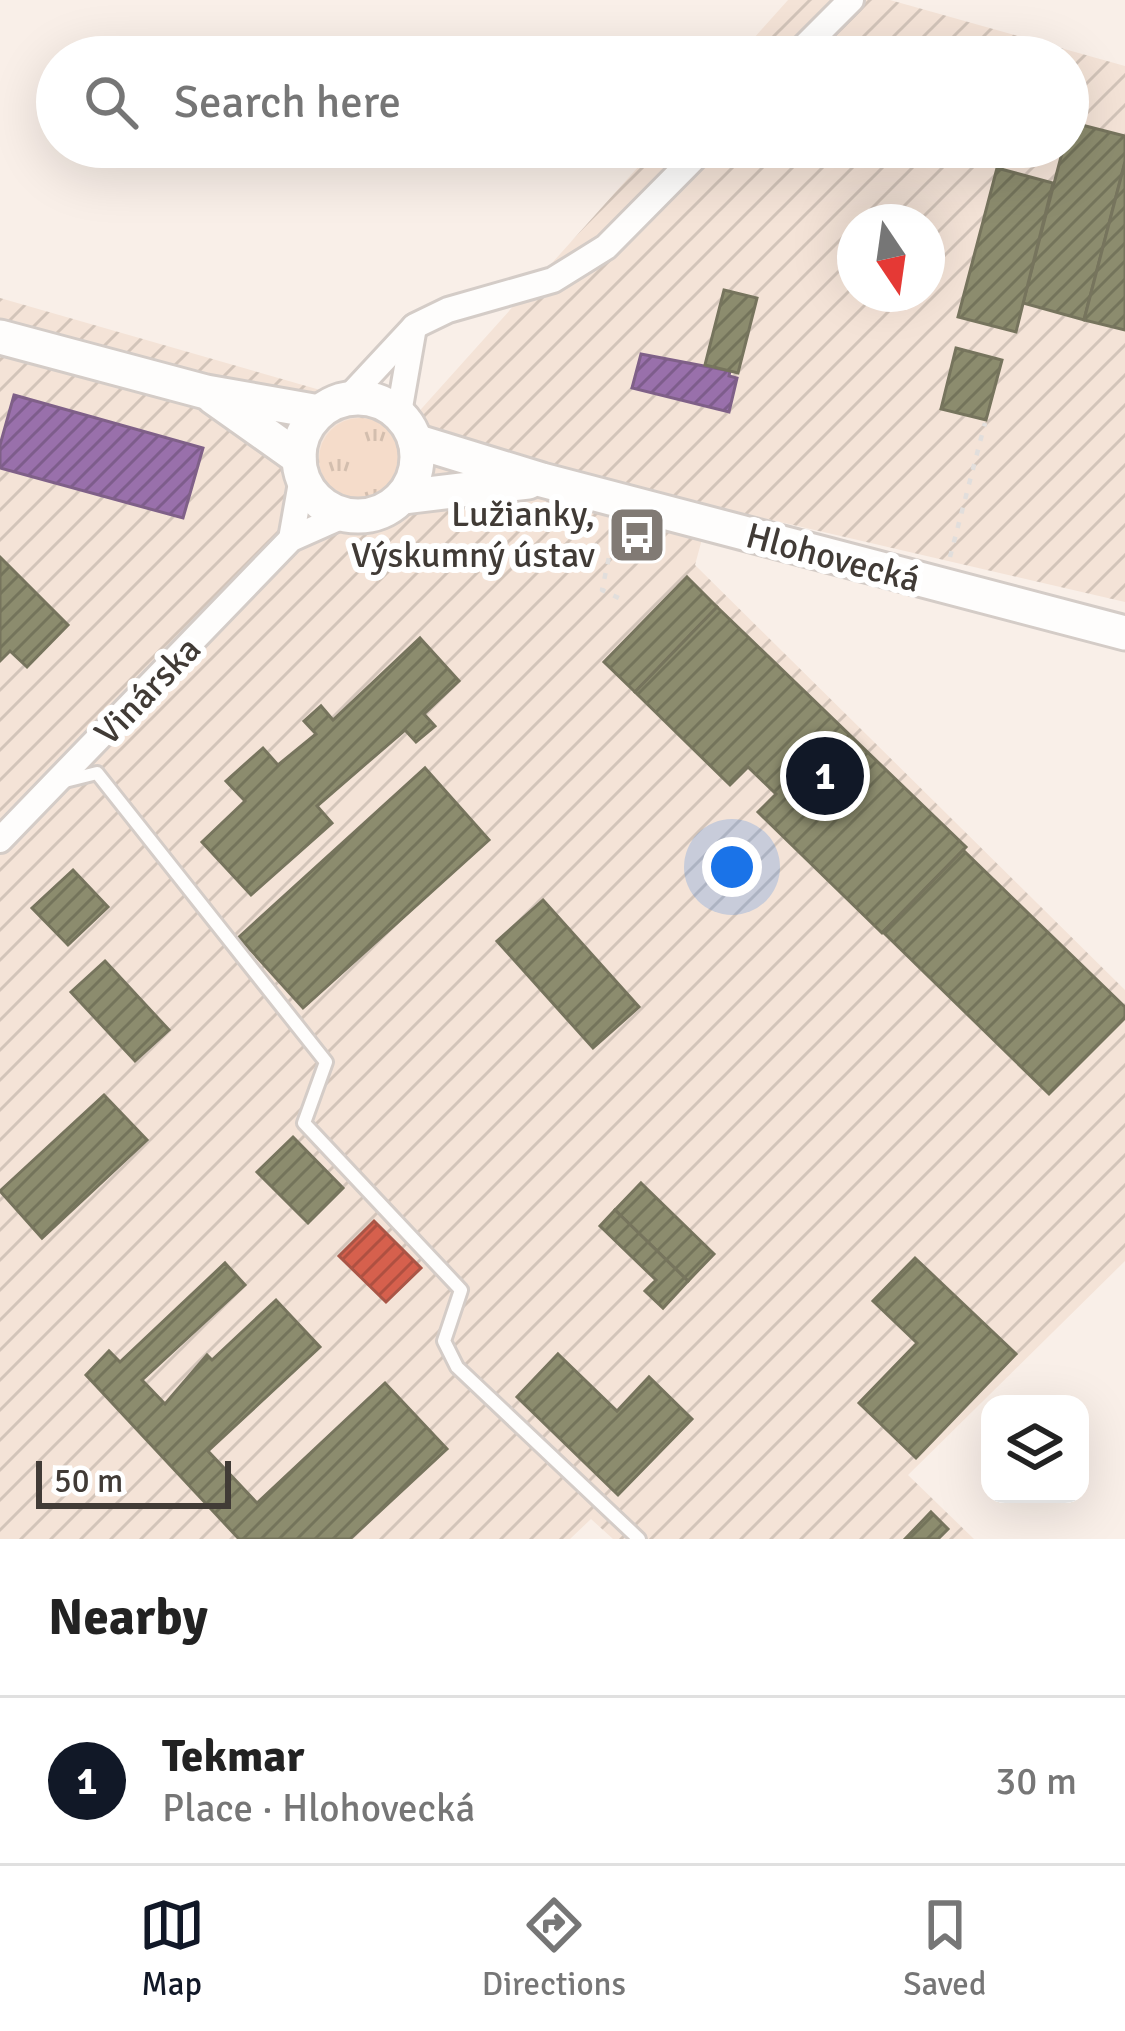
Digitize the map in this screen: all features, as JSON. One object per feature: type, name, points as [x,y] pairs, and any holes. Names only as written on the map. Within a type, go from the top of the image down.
[{"type":"main road","points":[[0,337],[206,392],[334,405],[375,400],[407,427],[415,476],[403,496],[370,515],[345,515],[319,501],[300,468],[206,392]]},
{"type":"main road","points":[[300,468],[304,433],[334,405]]},
{"type":"main road","name":"Hlohovecká","points":[[407,427],[542,480],[1125,633]]},
{"type":"main road","name":"Hlohovecká","points":[[403,496],[542,480]]},
{"type":"street","points":[[815,36],[850,0]]},
{"type":"street","points":[[334,405],[415,326],[571,269],[606,247],[684,168]]},
{"type":"street","points":[[407,427],[415,326]]},
{"type":"street","points":[[291,539],[300,468]]},
{"type":"street","name":"Vinárska","points":[[0,840],[291,539],[345,515]]},
{"type":"lane","points":[[58,783],[97,773],[326,1062],[304,1123],[461,1290],[444,1341],[457,1367],[639,1539]]},
{"type":"path","points":[[947,566],[985,424]]},
{"type":"path","points":[[615,529],[602,590],[626,601]]},
{"type":"shaded area","points":[[788,0],[890,0],[1018,36],[756,36]]},
{"type":"shaded area","points":[[1089,56],[1125,66],[1125,602],[711,506],[695,565],[1125,990],[1125,1261],[989,1395],[981,1395],[981,1403],[908,1475],[974,1539],[613,1539],[591,1519],[570,1539],[0,1539],[0,298],[414,417],[637,168],[1089,168]]},
{"type":"green space","points":[[360,418],[389,430],[401,459],[389,488],[360,500],[331,488],[319,459],[331,430]]},
{"type":"building: Shops","points":[[374,1221],[421,1268],[386,1302],[339,1256]]},
{"type":"building: Offices","points":[[641,354],[730,371],[729,376],[737,378],[729,412],[632,388]]},
{"type":"building: Offices","points":[[14,395],[203,448],[183,518],[0,468],[0,445]]},
{"type":"building: Industry","points":[[1089,127],[1125,136],[1125,162],[1084,320],[1023,303],[1058,168],[1089,168]]},
{"type":"building: Industry","points":[[1125,162],[1125,330],[1084,320]]},
{"type":"building: Industry","points":[[997,168],[1053,183],[1016,332],[958,317]]},
{"type":"building: Industry","points":[[724,290],[757,298],[738,373],[705,365]]},
{"type":"building: Industry","points":[[956,348],[1002,360],[986,420],[941,409]]},
{"type":"building: Industry","points":[[0,557],[68,625],[27,667],[10,651],[0,661]]},
{"type":"building: Industry","points":[[687,577],[717,607],[635,692],[604,662]]},
{"type":"building: Industry","points":[[717,607],[966,847],[882,933],[758,812],[776,794],[748,767],[730,785],[635,692]]},
{"type":"building: Industry","points":[[420,638],[459,681],[424,714],[435,726],[416,742],[405,730],[317,806],[332,823],[251,895],[202,842],[245,801],[226,781],[263,748],[278,765],[316,734],[304,721],[321,706],[333,720]]},
{"type":"building: Industry","points":[[425,768],[489,840],[303,1008],[239,937]]},
{"type":"building: Industry","points":[[963,850],[1125,1007],[1125,1018],[1049,1094],[883,932]]},
{"type":"building: Industry","points":[[73,870],[108,907],[68,945],[32,908]]},
{"type":"building: Industry","points":[[543,900],[639,1007],[593,1048],[497,941]]},
{"type":"building: Industry","points":[[105,961],[169,1030],[135,1061],[71,992]]},
{"type":"building: Industry","points":[[104,1095],[147,1140],[42,1238],[0,1191]]},
{"type":"building: Industry","points":[[293,1137],[343,1188],[308,1223],[257,1172]]},
{"type":"building: Industry","points":[[641,1183],[714,1254],[688,1281],[615,1210]]},
{"type":"building: Industry","points":[[615,1210],[688,1281],[663,1308],[645,1291],[656,1280],[600,1226]]},
{"type":"building: Industry","points":[[915,1258],[1016,1354],[916,1458],[859,1403],[917,1343],[873,1301]]},
{"type":"building: Industry","points":[[225,1263],[245,1285],[142,1380],[165,1404],[207,1355],[212,1360],[276,1300],[320,1347],[208,1451],[257,1503],[385,1383],[447,1449],[350,1539],[239,1539],[86,1375],[109,1351],[120,1362]]},
{"type":"building: Industry","points":[[558,1354],[617,1411],[649,1377],[692,1419],[618,1495],[517,1397]]},
{"type":"building: Industry","points":[[931,1512],[948,1529],[938,1539],[905,1539]]},
{"type":"place","name":"Lužianky, Výskumný ústav","points":[[637,535]]},
{"type":"place","name":"Tekmar","points":[[825,776]]}]
